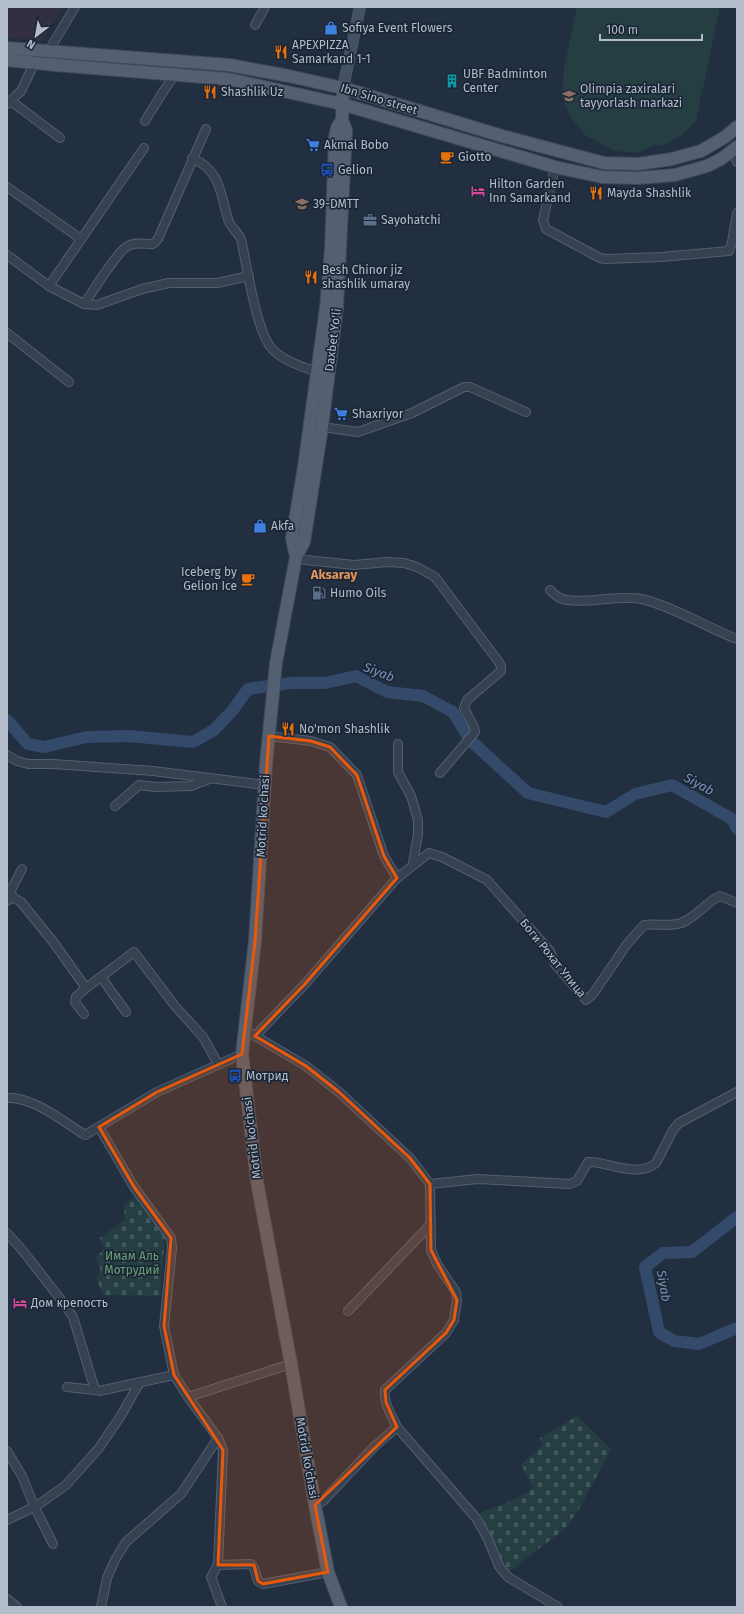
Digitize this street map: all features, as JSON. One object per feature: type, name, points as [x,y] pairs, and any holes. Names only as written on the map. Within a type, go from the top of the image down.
[{"type":"main road","points":[[343,88],[360,7]]},
{"type":"main road","name":"Ibn Sino street","points":[[7,48],[229,65],[343,88],[502,136],[604,163],[638,164],[672,159],[700,151],[725,137],[737,127]]},
{"type":"main road","name":"Ibn Sino street","points":[[7,60],[228,79],[342,104],[555,166],[602,177],[638,178],[668,176],[707,166],[736,153]]},
{"type":"main road","name":"Daxbet Yo'li","points":[[276,663],[296,557],[304,542],[322,427],[337,307],[346,130],[342,120],[343,88]]},
{"type":"main road","name":"Daxbet Yo'li","points":[[296,557],[292,538],[304,467],[326,308],[331,250],[335,138],[337,128],[342,120]]},
{"type":"main road","name":"Motrid ko'chasi","points":[[276,663],[265,785],[250,1033],[242,1054],[257,1182],[328,1572],[341,1607]]},
{"type":"street","points":[[60,138],[9,102],[21,91],[35,62],[48,52],[75,7]]},
{"type":"street","points":[[255,25],[265,7]]},
{"type":"street","points":[[145,121],[175,74]]},
{"type":"street","points":[[84,304],[108,268],[126,246],[131,244],[153,244],[158,239],[192,158],[206,129]]},
{"type":"street","points":[[50,286],[144,148]]},
{"type":"street","points":[[192,158],[209,168],[222,195],[230,224],[237,231],[241,239],[262,332],[267,342],[274,351],[282,356],[317,372]]},
{"type":"street","points":[[555,166],[543,224],[546,229],[600,258],[661,257],[729,251],[737,213]]},
{"type":"street","points":[[7,187],[81,239]]},
{"type":"street","points":[[7,255],[50,286],[84,304],[97,305],[142,289],[169,283],[217,283],[249,276]]},
{"type":"street","points":[[8,335],[70,382]]},
{"type":"street","points":[[322,427],[358,432],[412,413],[464,387],[470,387],[526,412]]},
{"type":"street","points":[[296,557],[309,560],[354,564],[388,562],[404,563],[417,567],[435,578],[498,660],[501,666],[500,671],[467,700],[464,708],[475,732],[440,774]]},
{"type":"street","points":[[550,590],[560,598],[568,600],[609,598],[641,599],[683,614],[737,639]]},
{"type":"street","points":[[269,736],[311,741],[330,747],[357,775],[384,856],[397,878]]},
{"type":"street","points":[[398,744],[398,772],[411,796],[418,820],[418,834],[413,863]]},
{"type":"street","points":[[7,755],[17,762],[28,764],[61,764],[153,771],[265,785]]},
{"type":"street","points":[[115,806],[139,785],[156,787],[191,786],[211,778]]},
{"type":"street","name":"Боги Рохат Улица","points":[[250,1033],[305,984],[397,878],[413,863],[429,853],[442,857],[487,880],[550,951],[555,964],[586,1000],[593,994],[627,944],[644,925],[680,924],[686,921],[712,899],[720,896],[737,903]]},
{"type":"street","points":[[22,869],[11,890],[10,899],[21,902],[54,943],[86,988]]},
{"type":"street","points":[[84,1014],[76,1002],[76,997],[134,952],[175,1006],[203,1037],[218,1064]]},
{"type":"street","points":[[101,977],[126,1012]]},
{"type":"street","points":[[250,1033],[306,1066],[339,1092],[410,1158],[430,1184],[431,1250],[437,1264],[456,1292],[458,1300],[454,1320],[446,1333],[385,1390],[384,1396],[397,1427],[476,1518],[488,1539],[499,1566],[508,1576],[558,1607]]},
{"type":"street","points":[[7,1098],[16,1098],[43,1109],[85,1135],[157,1092],[242,1054]]},
{"type":"street","points":[[430,1184],[478,1179],[570,1184],[577,1182],[588,1162],[629,1170],[652,1166],[656,1163],[673,1130],[679,1123],[737,1092]]},
{"type":"street","points":[[99,1127],[134,1187],[171,1238],[172,1248],[164,1326],[174,1374],[188,1397],[218,1438],[223,1450],[218,1565],[210,1577],[222,1607]]},
{"type":"street","points":[[348,1311],[431,1224]]},
{"type":"street","points":[[7,1233],[10,1242],[65,1305],[73,1317],[96,1390]]},
{"type":"street","points":[[188,1397],[291,1364]]},
{"type":"street","points":[[67,1386],[99,1391],[174,1374]]},
{"type":"street","points":[[7,1520],[52,1497],[66,1485],[99,1448],[120,1418],[140,1382]]},
{"type":"street","points":[[315,1505],[323,1501],[375,1446],[397,1427]]},
{"type":"street","points":[[101,1607],[107,1578],[115,1560],[126,1542],[181,1494],[218,1438]]},
{"type":"street","points":[[7,1451],[22,1476],[34,1506],[53,1544]]},
{"type":"street","points":[[218,1565],[251,1564],[254,1568],[258,1581],[263,1584],[328,1572]]},
{"type":"street","points":[[7,1599],[18,1607]]},
{"type":"highlighted area","points":[[269,736],[311,741],[330,747],[357,775],[384,856],[397,878],[305,984],[255,1036],[306,1066],[339,1092],[410,1158],[430,1184],[431,1250],[457,1300],[454,1320],[446,1333],[385,1390],[386,1402],[397,1427],[315,1505],[328,1572],[263,1584],[258,1581],[254,1565],[218,1565],[223,1450],[174,1375],[164,1326],[171,1238],[134,1187],[99,1127],[157,1092],[242,1054],[255,941]]},
{"type":"shaded area","points":[[7,7],[63,7],[41,42],[7,37]]},
{"type":"green space","points":[[577,7],[720,7],[696,121],[681,136],[661,146],[654,145],[636,153],[615,151],[585,135],[571,118],[562,98],[564,67]]},
{"type":"green space","name":"Имам Аль Мотрудий","points":[[135,1196],[165,1237],[160,1296],[103,1295],[96,1278],[100,1273],[100,1266],[96,1258],[105,1248],[99,1239],[125,1220],[124,1205]]},
{"type":"green space","points":[[577,1416],[611,1449],[582,1504],[566,1528],[506,1574],[480,1513],[514,1500],[533,1488],[521,1464],[543,1445],[539,1439]]},
{"type":"waterway","name":"Siyab","points":[[7,720],[28,744],[44,747],[87,737],[129,736],[193,742],[214,730],[232,711],[248,689],[291,683],[325,683],[356,676],[387,692],[423,696],[453,712],[470,740],[528,793],[606,812],[635,794],[672,785],[732,819],[737,829]]},
{"type":"waterway","name":"Siyab","points":[[737,1217],[692,1252],[663,1253],[645,1267],[659,1332],[674,1341],[699,1344],[737,1328]]},
{"type":"place","name":"Sofiya Event Flowers","points":[[331,28]]},
{"type":"place","name":"APEXPIZZA Samarkand 1-1","points":[[281,52]]},
{"type":"place","name":"UBF Badminton Center","points":[[452,81]]},
{"type":"place","name":"Shashlik Uz","points":[[210,92]]},
{"type":"place","name":"Olimpia zaxiralari tayyorlash markazi","points":[[569,96]]},
{"type":"place","name":"Akmal Bobo","points":[[313,145]]},
{"type":"place","name":"Giotto","points":[[447,157]]},
{"type":"place","name":"Gelion","points":[[327,170]]},
{"type":"place","name":"Hilton Garden Inn Samarkand","points":[[478,191]]},
{"type":"place","name":"Mayda Shashlik","points":[[596,193]]},
{"type":"place","name":"39-DMTT","points":[[302,204]]},
{"type":"place","name":"Sayohatchi","points":[[370,220]]},
{"type":"place","name":"Besh Chinor jiz shashlik umaray","points":[[311,277]]},
{"type":"place","name":"Shaxriyor","points":[[341,414]]},
{"type":"place","name":"Akfa","points":[[260,526]]},
{"type":"place","name":"Iceberg by Gelion Ice","points":[[248,579]]},
{"type":"place","name":"Humo Oils","points":[[319,593]]},
{"type":"place","name":"No'mon Shashlik","points":[[288,729]]},
{"type":"place","name":"Мотрид","points":[[235,1076]]},
{"type":"place","name":"Дом крепость","points":[[20,1303]]},
{"type":"district","name":"Aksaray","points":[[334,574]]}]
